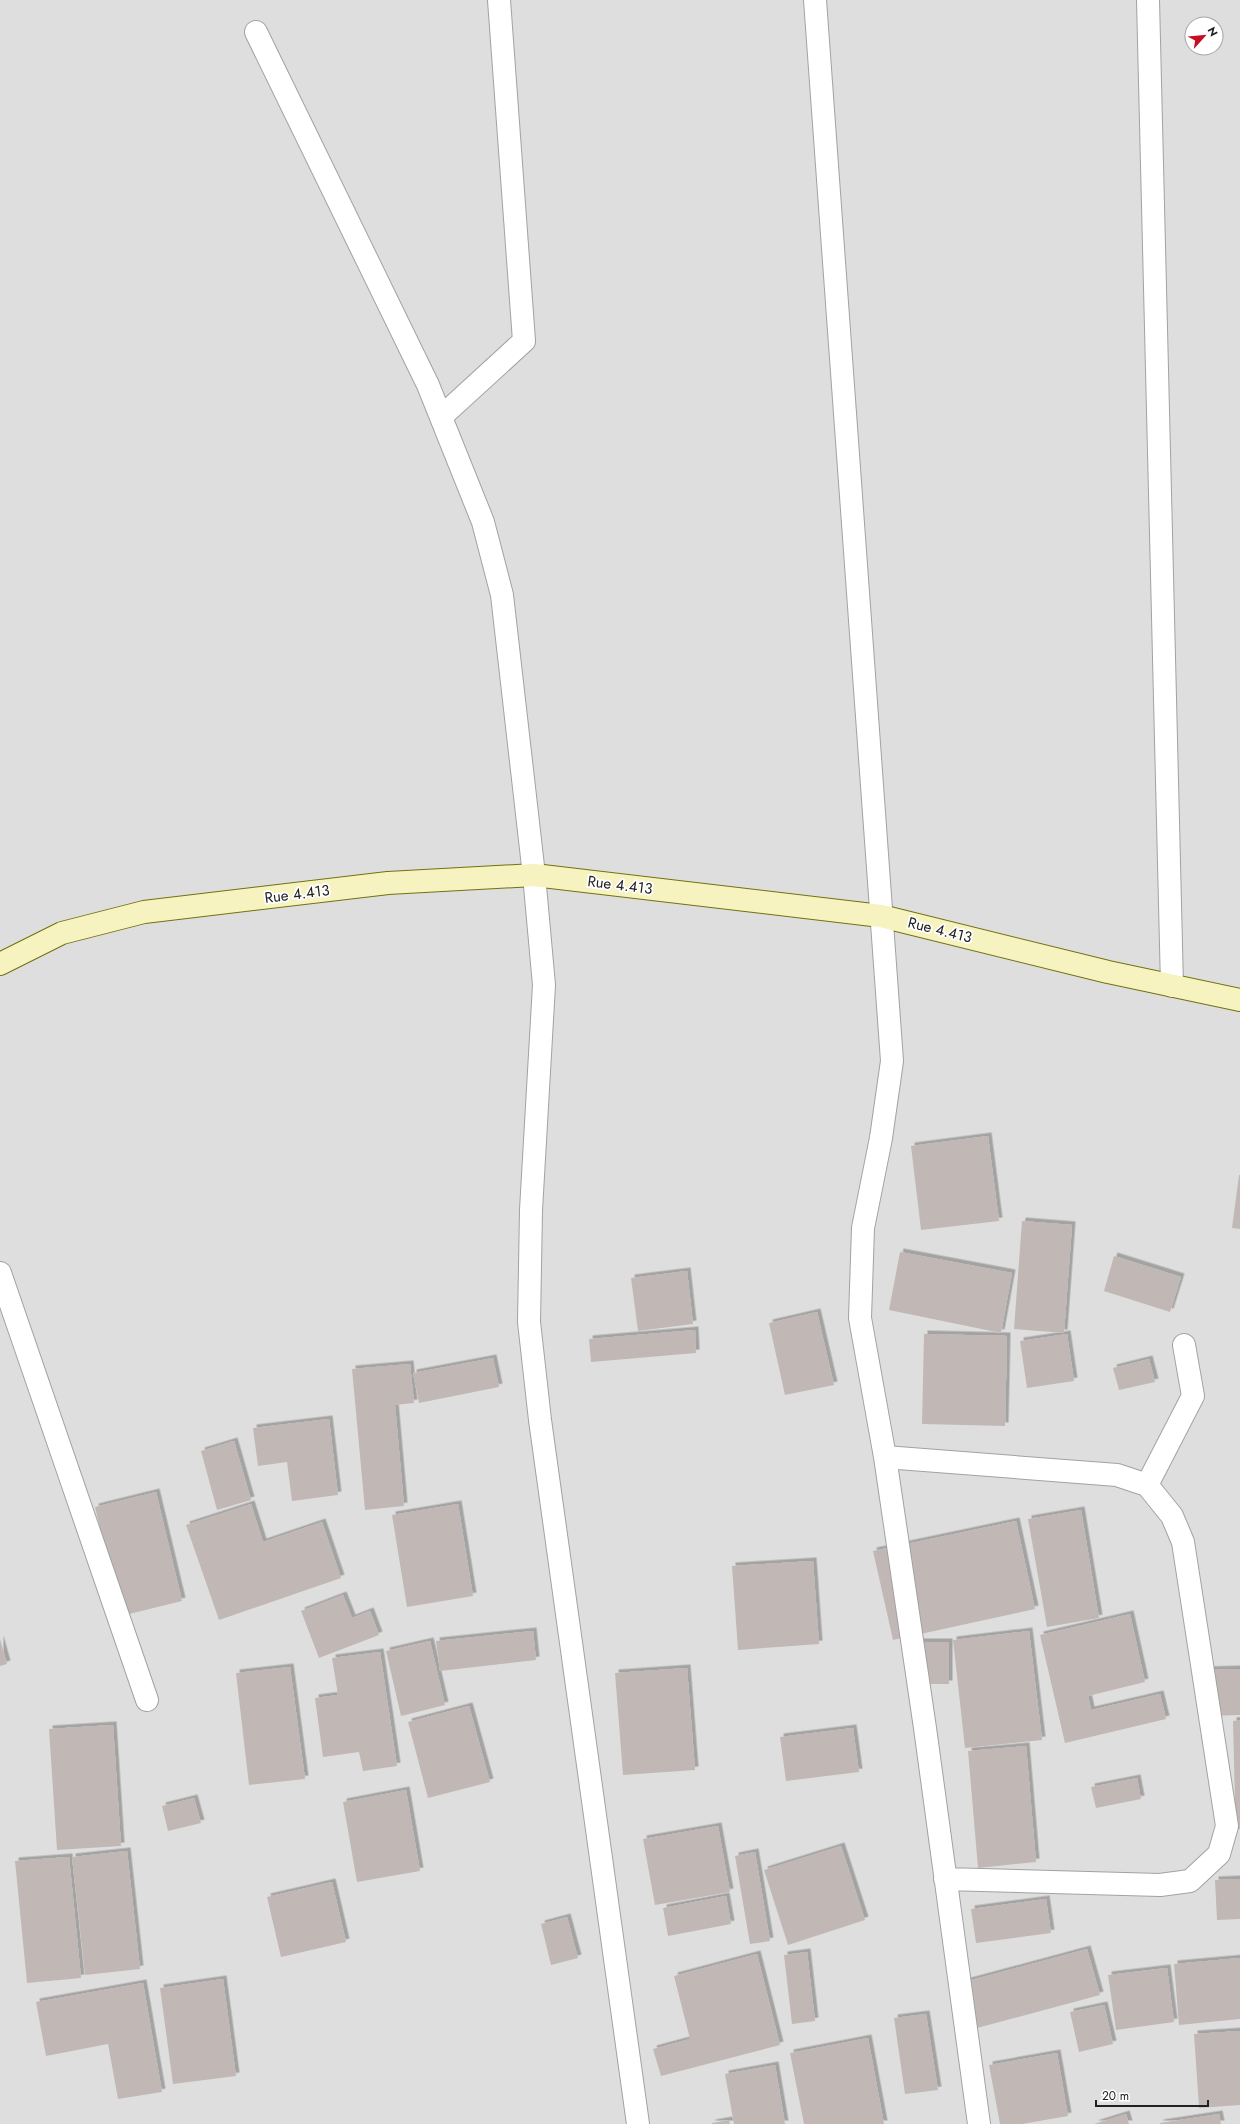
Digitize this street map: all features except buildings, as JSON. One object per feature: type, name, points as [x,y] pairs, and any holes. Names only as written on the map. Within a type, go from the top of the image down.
[{"type":"street","points":[[441,417],[524,341],[499,0]]},
{"type":"street","points":[[815,0],[892,1061],[881,1138],[863,1228],[860,1318],[885,1458],[945,1879],[978,2124]]},
{"type":"street","points":[[1148,0],[1172,986]]},
{"type":"street","points":[[256,32],[428,384],[483,522],[502,595],[534,875],[544,985],[532,1210],[529,1322],[540,1420],[638,2124]]},
{"type":"street","name":"Rue 4.413","points":[[0,964],[62,933],[144,912],[388,883],[534,875],[881,916],[1108,972],[1240,1000]]},
{"type":"street","points":[[0,1273],[147,1700]]},
{"type":"street","points":[[1147,1485],[1193,1396],[1184,1345]]},
{"type":"street","points":[[885,1458],[1117,1475],[1147,1485],[1172,1516],[1183,1542],[1227,1826],[1219,1854],[1190,1880],[1160,1885],[945,1879]]},
{"type":"shaded area","points":[[0,0],[1240,0],[1240,2124],[0,2124]]}]
